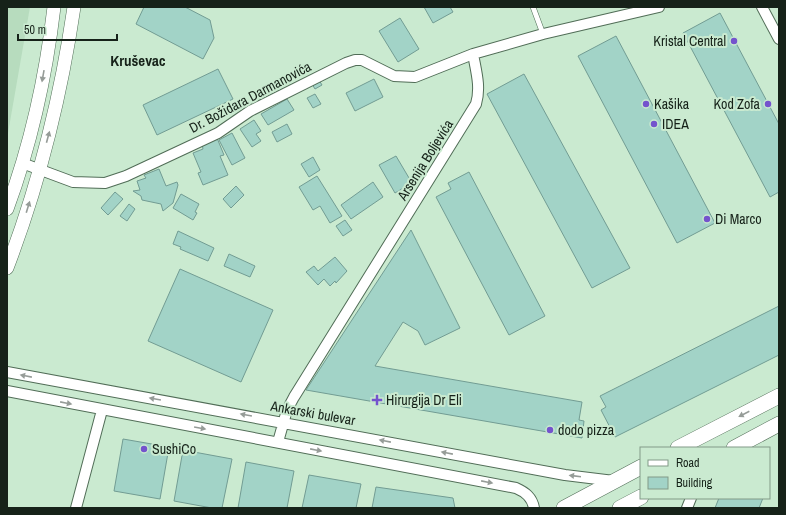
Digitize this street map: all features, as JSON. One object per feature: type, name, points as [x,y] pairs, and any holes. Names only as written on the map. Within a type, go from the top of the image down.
[{"type":"main road","points":[[680,447],[779,396]]},
{"type":"main road","points":[[736,447],[779,424]]},
{"type":"main road","points":[[564,508],[640,468]]},
{"type":"main road","points":[[620,508],[640,498]]},
{"type":"street","points":[[7,209],[22,163],[38,102],[54,7]]},
{"type":"street","points":[[7,268],[39,170],[57,104],[67,54],[74,7]]},
{"type":"street","points":[[473,54],[543,34],[659,7]]},
{"type":"street","points":[[762,7],[779,39]]},
{"type":"street","name":"Dr. Božidara Darmanovića","points":[[22,163],[73,182],[105,183],[126,176],[218,133],[250,111],[346,62],[362,60],[394,76],[415,77],[473,54]]},
{"type":"street","name":"Arsenija Boljevića","points":[[278,442],[294,397],[476,104],[478,83],[473,54]]},
{"type":"street","name":"Ankarski bulevar","points":[[7,372],[565,475],[614,481]]},
{"type":"street","points":[[7,391],[516,488],[530,497],[534,508]]},
{"type":"street","points":[[76,508],[102,410]]},
{"type":"lane","points":[[533,7],[543,34]]},
{"type":"shaded area","points":[[7,7],[30,7],[7,139]]},
{"type":"building","points":[[144,7],[185,7],[210,20],[214,38],[203,59],[136,24]]},
{"type":"building","points":[[424,7],[450,7],[453,12],[433,23]]},
{"type":"building","points":[[720,13],[779,124],[779,192],[770,197],[683,33]]},
{"type":"building","points":[[400,18],[419,49],[398,62],[379,31]]},
{"type":"building","points":[[616,36],[715,223],[677,243],[578,56]]},
{"type":"building","points":[[218,69],[233,99],[157,135],[143,105]]},
{"type":"building","points":[[524,74],[630,268],[592,288],[487,94]]},
{"type":"building","points":[[374,79],[383,97],[355,111],[346,93]]},
{"type":"building","points":[[319,80],[322,85],[315,89],[312,84]]},
{"type":"building","points":[[315,94],[321,104],[313,108],[307,98]]},
{"type":"building","points":[[287,99],[294,110],[268,125],[261,114]]},
{"type":"building","points":[[254,120],[261,131],[256,134],[261,141],[252,147],[240,129]]},
{"type":"building","points":[[287,124],[292,134],[277,142],[272,132]]},
{"type":"building","points":[[232,133],[245,158],[232,165],[219,140]]},
{"type":"building","points":[[217,138],[224,155],[220,156],[228,175],[203,185],[198,173],[201,172],[193,153],[203,149],[202,144]]},
{"type":"building","points":[[396,156],[412,183],[395,193],[379,165]]},
{"type":"building","points":[[313,157],[320,170],[309,177],[301,164]]},
{"type":"building","points":[[159,169],[166,186],[177,182],[178,185],[173,203],[163,211],[161,204],[142,200],[141,196],[133,191],[140,190],[137,181],[146,178],[144,175]]},
{"type":"building","points":[[469,172],[545,316],[509,335],[436,197],[451,189],[448,183]]},
{"type":"building","points":[[317,176],[342,216],[330,223],[320,206],[313,210],[299,187]]},
{"type":"building","points":[[373,182],[383,197],[351,219],[341,205]]},
{"type":"building","points":[[236,186],[244,195],[231,208],[223,199]]},
{"type":"building","points":[[115,192],[123,199],[108,215],[101,208]]},
{"type":"building","points":[[181,194],[199,204],[195,212],[197,213],[193,220],[173,208]]},
{"type":"building","points":[[129,204],[135,209],[127,221],[120,216]]},
{"type":"building","points":[[345,220],[352,230],[343,236],[336,226]]},
{"type":"building","points":[[411,230],[460,328],[425,345],[418,331],[403,322],[375,366],[582,402],[579,420],[584,421],[582,438],[306,390]]},
{"type":"building","points":[[178,231],[214,248],[208,261],[180,249],[181,247],[173,244]]},
{"type":"building","points":[[229,254],[255,266],[250,277],[224,266]]},
{"type":"building","points":[[335,257],[347,271],[336,283],[335,281],[330,286],[324,279],[318,285],[306,272],[314,266],[318,271]]},
{"type":"building","points":[[180,269],[273,310],[241,382],[148,341]]},
{"type":"building","points":[[779,306],[779,355],[615,437],[601,410],[606,407],[600,396]]},
{"type":"building","points":[[123,439],[169,447],[160,499],[114,491]]},
{"type":"building","points":[[183,450],[232,459],[222,508],[212,508],[174,501]]},
{"type":"building","points":[[246,462],[294,471],[287,508],[238,508]]},
{"type":"building","points":[[309,475],[361,484],[356,508],[302,508]]},
{"type":"building","points":[[376,487],[453,498],[455,508],[372,508]]},
{"type":"building","points":[[719,499],[763,499],[759,508],[715,508]]},
{"type":"place","name":"Kristal Central","points":[[734,41]]},
{"type":"place","name":"Kašika","points":[[646,104]]},
{"type":"place","name":"Kod Zofa","points":[[768,104]]},
{"type":"place","name":"IDEA","points":[[654,124]]},
{"type":"place","name":"Di Marco","points":[[707,219]]},
{"type":"place","name":"Hirurgija Dr Eli","points":[[377,400]]},
{"type":"place","name":"dodo pizza","points":[[550,430]]},
{"type":"place","name":"SushiCo","points":[[144,449]]},
{"type":"district","name":"Kruševac","points":[[138,61]]}]
